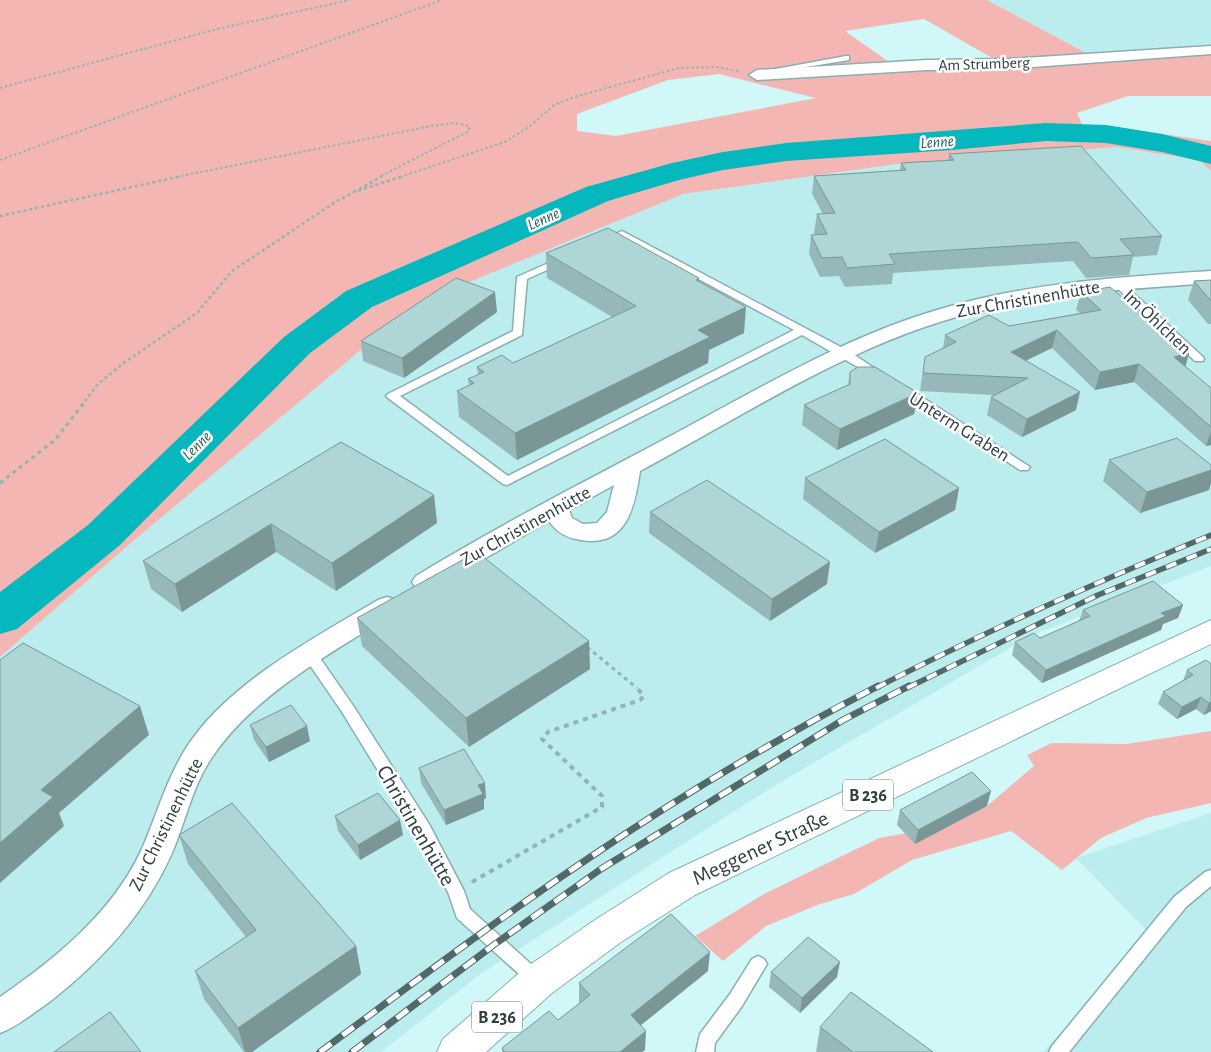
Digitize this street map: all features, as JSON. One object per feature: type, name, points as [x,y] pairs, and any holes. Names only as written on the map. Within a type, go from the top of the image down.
[{"type":"main road","name":"Meggener Straße","points":[[538,981],[608,931],[682,884],[1211,631]]},
{"type":"main road","name":"B 236","points":[[457,1052],[538,981]]},
{"type":"street","name":"Am Strumberg","points":[[757,75],[927,65],[1007,64],[1211,50]]},
{"type":"street","name":"Zur Christinenhütte","points":[[0,1017],[52,980],[86,951],[112,924],[148,869],[192,764],[220,726],[310,655],[471,554],[629,468],[846,354],[894,331],[944,314],[997,300],[1050,290],[1117,283],[1211,277]]},
{"type":"street","points":[[556,508],[558,520],[571,530],[588,532],[608,528],[618,517],[629,468]]},
{"type":"lane","points":[[757,75],[846,58]]},
{"type":"lane","name":"Unterm Graben","points":[[595,246],[622,234],[846,354],[1024,467]]},
{"type":"lane","points":[[577,254],[522,277],[518,333],[392,396],[507,481],[801,331]]},
{"type":"lane","name":"Im Öhlchen","points":[[1117,283],[1200,359]]},
{"type":"lane","name":"Christinenhütte","points":[[310,655],[369,742],[423,829],[456,891],[463,913],[538,981]]},
{"type":"lane","points":[[1058,1052],[1180,902],[1211,877]]},
{"type":"lane","points":[[705,1052],[706,1040],[736,1000],[758,964]]},
{"type":"path","points":[[0,88],[136,49],[301,9],[350,0]]},
{"type":"path","points":[[0,160],[442,0]]},
{"type":"path","points":[[0,483],[55,440],[98,384],[126,362],[197,313],[232,271],[337,201],[354,192],[505,142],[530,126],[562,100],[679,68],[716,66],[757,75]]},
{"type":"path","points":[[0,216],[174,177],[408,130],[447,123],[461,123],[469,126],[469,131],[359,187],[354,192]]},
{"type":"path","points":[[456,891],[602,807],[602,796],[542,739],[548,732],[640,700],[644,696],[642,692],[580,642]]},
{"type":"shaded area","points":[[0,0],[987,0],[1090,55],[1211,52],[1211,96],[1128,96],[1077,113],[1084,129],[1142,131],[1211,141],[1211,171],[1199,160],[1117,147],[897,164],[683,194],[416,304],[125,548],[0,657]],"holes":[[[924,19],[992,58],[889,62],[845,31]],[[719,74],[816,98],[616,136],[577,131],[577,114],[668,80]]]},
{"type":"shaded area","points":[[987,0],[1211,0],[1211,49],[1090,55]]},
{"type":"shaded area","points":[[1117,147],[1199,160],[1211,171],[1211,566],[1032,635],[769,789],[482,973],[381,1052],[0,1052],[0,657],[125,548],[416,304],[683,194],[897,164]]},
{"type":"shaded area","points":[[1211,731],[1211,803],[1146,818],[1101,838],[1062,870],[1011,831],[912,860],[854,894],[820,904],[766,926],[723,961],[695,936],[764,894],[879,838],[913,832],[987,806],[1034,766],[1027,755],[1052,743],[1127,744]]},
{"type":"shaded area","points":[[1211,813],[1211,1052],[1043,1052],[1152,936],[1076,858]]},
{"type":"building","points":[[1081,146],[1162,236],[1120,239],[1134,255],[1091,258],[1078,242],[889,254],[895,264],[847,268],[842,257],[822,258],[811,235],[827,234],[817,214],[835,213],[814,176],[906,170],[901,163],[954,160],[949,154]]},
{"type":"building","points":[[608,228],[699,278],[696,280],[746,307],[698,330],[710,337],[515,433],[457,391],[474,383],[468,379],[484,372],[477,367],[502,355],[513,363],[636,306],[546,253]]},
{"type":"building","points":[[456,278],[495,292],[402,358],[361,341]]},
{"type":"building","points":[[1211,280],[1211,301],[1194,281]]},
{"type":"building","points":[[1110,287],[1189,353],[1174,357],[1211,388],[1211,427],[1139,364],[1100,372],[1057,330],[1011,352],[1080,392],[1027,419],[991,397],[1028,378],[923,373],[925,357],[956,342],[945,335],[989,315],[1009,326],[1101,310],[1081,292]]},
{"type":"building","points":[[858,367],[875,367],[918,393],[840,429],[804,405],[850,384],[850,372]]},
{"type":"building","points":[[1177,438],[1211,465],[1211,470],[1147,492],[1109,460]]},
{"type":"building","points":[[885,439],[959,488],[879,532],[805,478]]},
{"type":"building","points":[[341,442],[434,495],[332,563],[271,524],[175,584],[143,561]]},
{"type":"building","points":[[707,480],[830,562],[772,599],[650,512]]},
{"type":"building","points":[[477,552],[589,641],[466,718],[357,618]]},
{"type":"building","points":[[1153,581],[1183,605],[1161,613],[1166,616],[1046,670],[1015,642],[1034,633],[1040,638],[1090,616],[1083,610]]},
{"type":"building","points":[[23,643],[140,706],[41,790],[53,797],[0,843],[0,660]]},
{"type":"building","points":[[1206,660],[1211,664],[1211,702],[1209,703],[1201,697],[1182,707],[1163,692],[1193,675],[1187,670]]},
{"type":"building","points":[[291,705],[307,726],[266,747],[250,725]]},
{"type":"building","points":[[464,749],[485,783],[478,785],[483,794],[444,810],[419,768]]},
{"type":"building","points":[[972,772],[991,791],[918,830],[900,810]]},
{"type":"building","points":[[378,793],[400,820],[358,845],[335,816]]},
{"type":"building","points":[[232,803],[356,946],[238,1028],[195,971],[256,930],[179,835]]},
{"type":"building","points":[[671,914],[710,952],[631,1015],[646,1031],[620,1052],[505,1052],[502,1048],[549,1011],[558,1020],[590,995],[579,983]]},
{"type":"building","points":[[808,937],[840,962],[802,998],[771,972]]},
{"type":"building","points":[[851,992],[933,1052],[853,1052],[820,1027]]},
{"type":"building","points":[[110,1012],[141,1052],[54,1052]]},
{"type":"waterway","name":"Lenne","points":[[0,617],[104,535],[297,345],[359,299],[597,194],[672,172],[723,161],[786,152],[952,141],[1046,132],[1106,134],[1162,143],[1211,155]]},
{"type":"railway","points":[[876,688],[1042,608],[1211,535]]},
{"type":"railway","points":[[907,688],[1098,595],[1211,549]]},
{"type":"railway","points":[[320,1052],[485,930],[621,836],[730,768],[878,686]]},
{"type":"railway","points":[[352,1052],[495,944],[601,869],[843,720],[909,686]]}]
